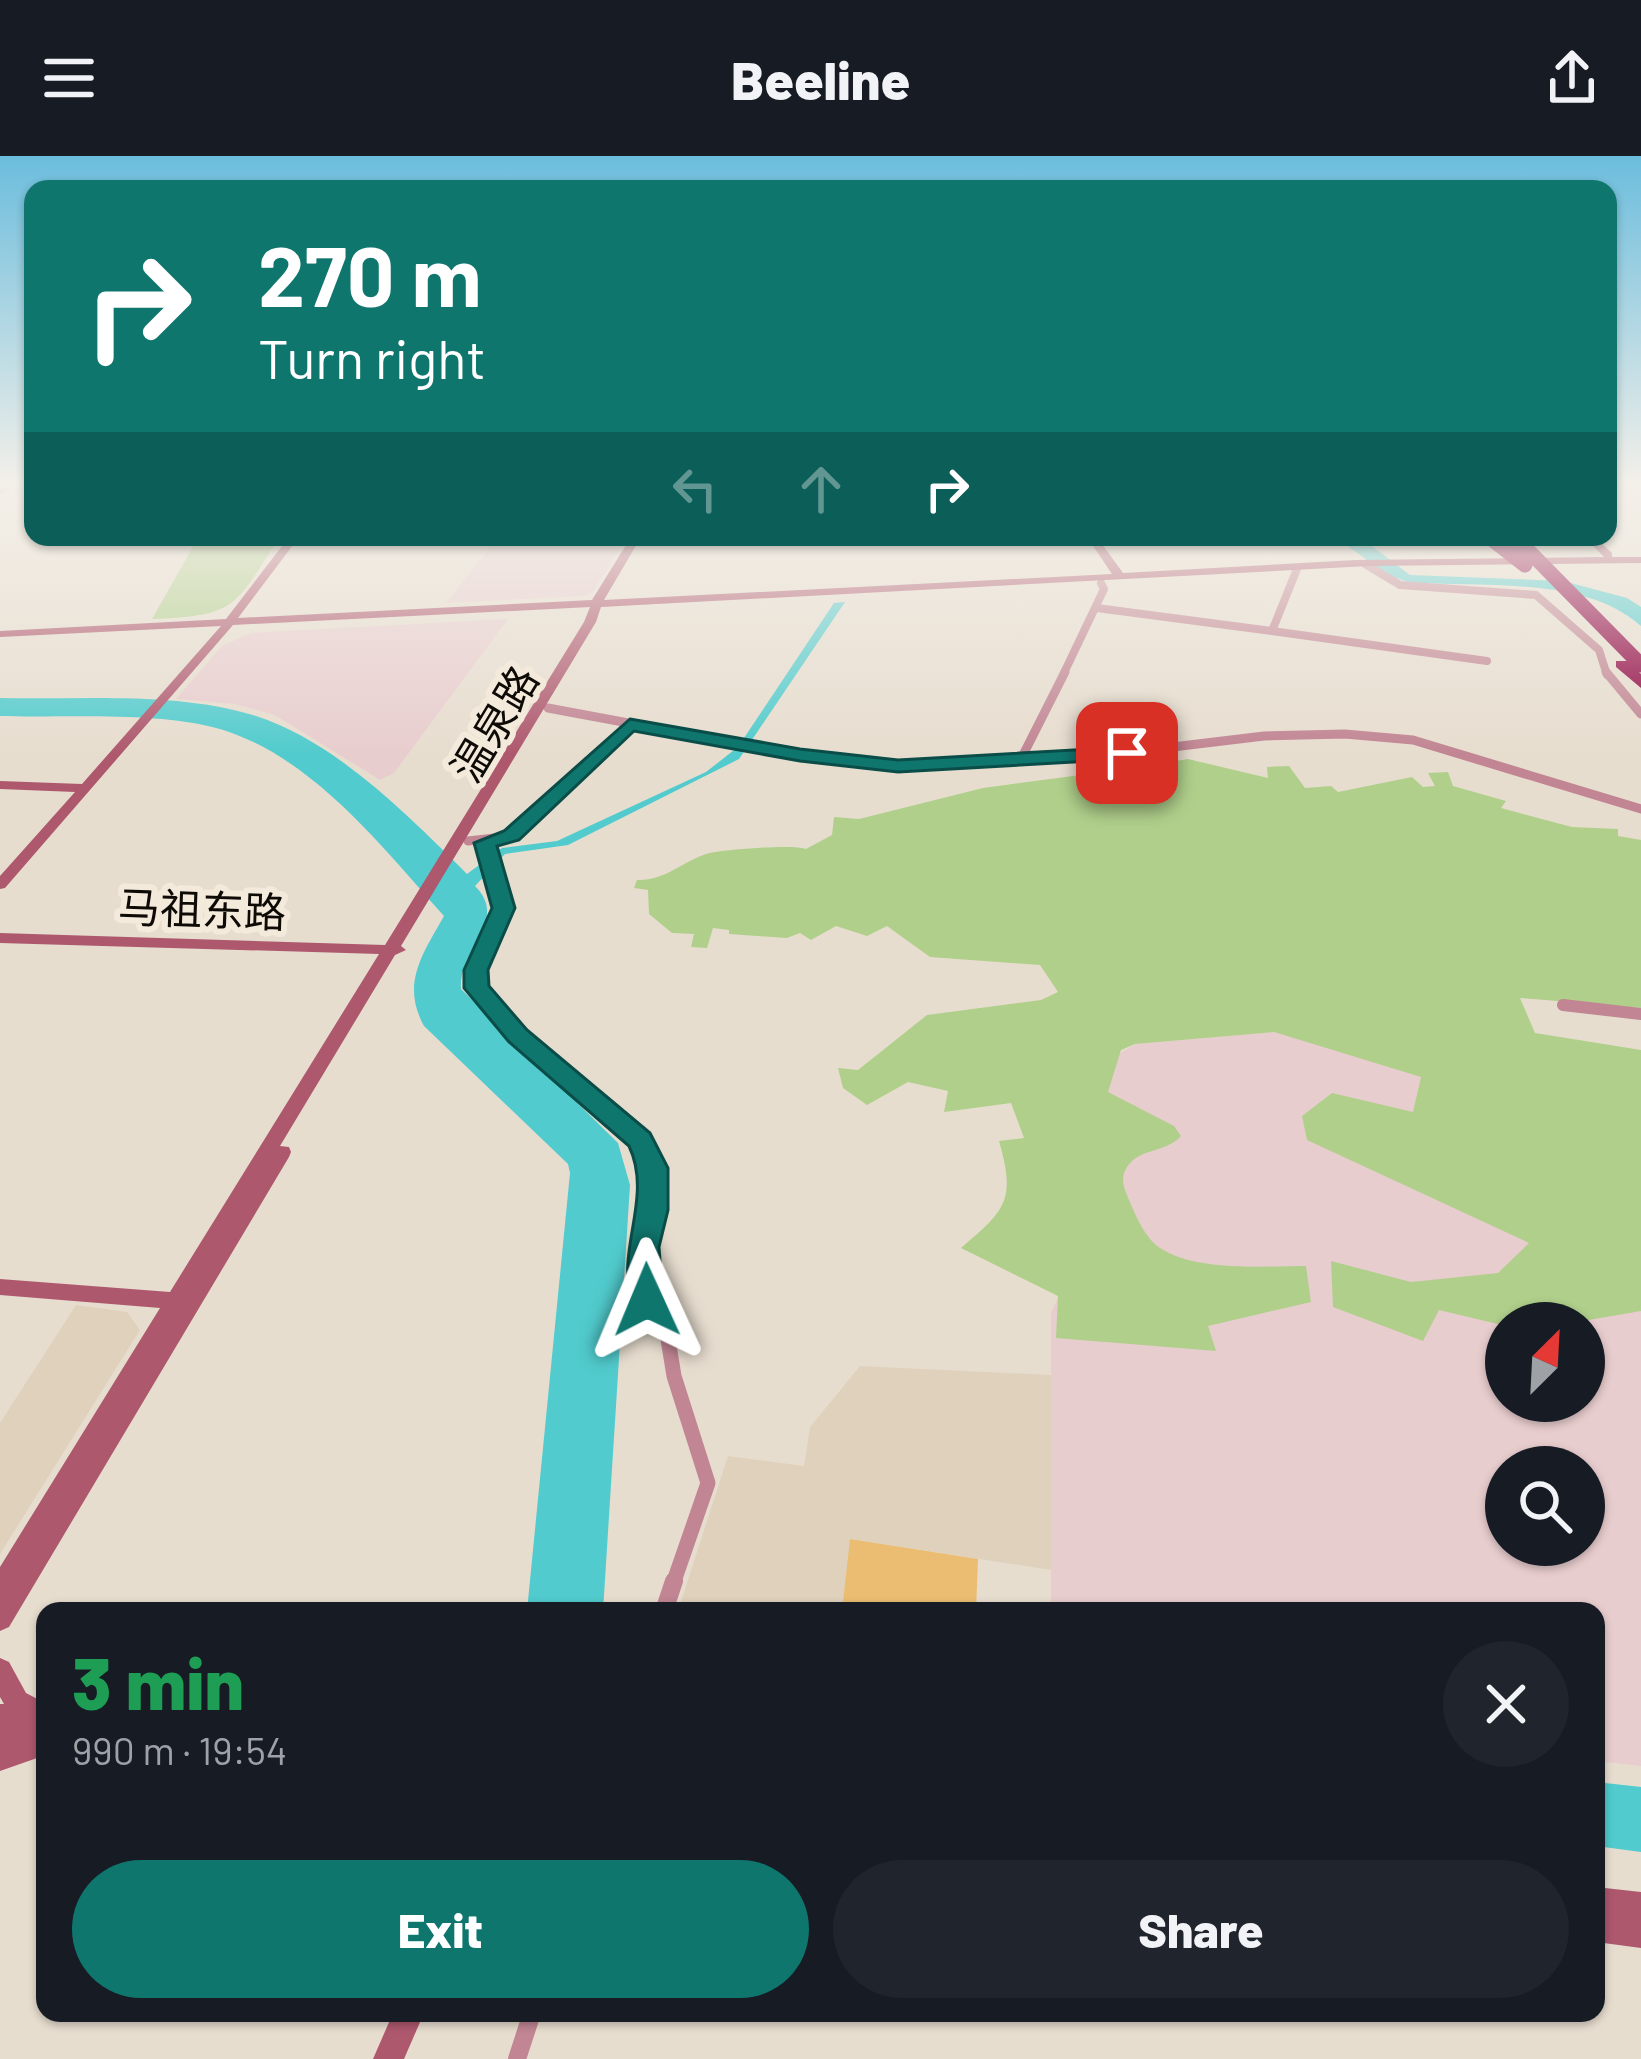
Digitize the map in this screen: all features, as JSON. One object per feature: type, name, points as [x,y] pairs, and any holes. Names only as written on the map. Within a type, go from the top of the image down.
[{"type":"highway","points":[[1545,576],[1632,664],[1641,683]]},
{"type":"main road","points":[[0,885],[229,624],[265,576]]},
{"type":"main road","points":[[599,605],[615,576]]},
{"type":"main road","points":[[0,636],[1139,576]]},
{"type":"main road","name":"温泉路","points":[[0,1630],[4,1603],[423,905],[548,708],[598,622],[599,605]]},
{"type":"main road","name":"温泉路","points":[[460,849],[599,605]]},
{"type":"main road","points":[[0,785],[85,788]]},
{"type":"main road","name":"马祖东路","points":[[0,938],[396,950]]},
{"type":"main road","points":[[0,1287],[184,1302]]},
{"type":"main road","points":[[0,1671],[17,1702],[36,1723]]},
{"type":"main road","points":[[0,1717],[36,1729]]},
{"type":"main road","points":[[0,1738],[36,1733]]},
{"type":"main road","points":[[0,1758],[36,1737]]},
{"type":"main road","points":[[1605,1901],[1641,1906]]},
{"type":"main road","points":[[1605,1929],[1641,1933]]},
{"type":"main road","points":[[388,2059],[405,2022]]},
{"type":"street","points":[[1272,631],[1294,576]]},
{"type":"street","points":[[1386,576],[1400,584],[1543,597],[1599,650],[1598,663],[1606,676],[1641,714]]},
{"type":"street","points":[[1022,757],[1097,608],[1104,589],[1101,583]]},
{"type":"street","points":[[1097,608],[1486,661]]},
{"type":"street","points":[[548,708],[737,744],[898,766],[1081,758],[1264,736],[1345,734],[1412,740],[1641,809]]},
{"type":"street","points":[[460,849],[512,836],[630,725]]},
{"type":"street","points":[[485,843],[502,917],[479,963],[476,988],[518,1036],[624,1123],[640,1140],[654,1168],[654,1210],[644,1247],[647,1300],[666,1327],[674,1376],[708,1483],[667,1602]]},
{"type":"street","points":[[1563,1005],[1641,1014]]},
{"type":"street","points":[[517,2059],[529,2022]]},
{"type":"shaded area","points":[[467,576],[603,576],[592,593],[584,596],[446,603]]},
{"type":"shaded area","points":[[508,619],[394,773],[380,780],[275,715],[235,704],[176,699],[222,646],[251,633]]},
{"type":"shaded area","points":[[1274,1032],[1641,1085],[1641,1766],[1605,1762],[1605,1602],[1051,1602],[1051,1313],[1107,1187],[1107,1092],[1119,1054],[1135,1044]]},
{"type":"shaded area","points":[[76,1305],[127,1312],[140,1330],[0,1554],[0,1423]]},
{"type":"shaded area","points":[[860,1366],[1051,1375],[1051,1570],[851,1539],[843,1602],[681,1602],[728,1456],[804,1466],[810,1427]]},
{"type":"green space","points":[[177,576],[254,576],[219,610],[152,619]]},
{"type":"green space","points":[[1188,759],[1268,778],[1267,767],[1289,766],[1305,788],[1331,786],[1338,792],[1412,777],[1423,787],[1435,786],[1428,773],[1448,772],[1453,786],[1506,801],[1501,808],[1572,827],[1618,829],[1618,836],[1641,840],[1641,1008],[1520,998],[1535,1033],[1641,1050],[1641,1311],[1605,1317],[1605,1302],[1485,1302],[1485,1321],[1439,1310],[1423,1341],[1333,1307],[1331,1261],[1411,1282],[1498,1273],[1529,1243],[1307,1140],[1302,1116],[1332,1093],[1413,1112],[1421,1077],[1274,1032],[1135,1044],[1121,1050],[1108,1092],[1174,1126],[1181,1136],[1132,1161],[1123,1176],[1135,1214],[1155,1244],[1175,1256],[1211,1264],[1306,1266],[1311,1302],[1208,1326],[1216,1351],[1056,1338],[1058,1296],[961,1248],[988,1224],[1003,1202],[1007,1177],[999,1141],[1024,1138],[1011,1103],[944,1112],[948,1091],[908,1082],[867,1105],[843,1088],[838,1068],[858,1070],[927,1015],[1041,1000],[1058,992],[1040,965],[930,957],[887,926],[867,936],[836,926],[811,940],[800,933],[787,938],[729,934],[729,930],[713,928],[707,948],[691,947],[694,934],[672,933],[649,914],[648,890],[634,888],[637,880],[658,877],[715,852],[806,849],[832,835],[834,817],[859,819],[983,788],[1103,772],[1111,780],[1159,774],[1153,765]]},
{"type":"water","points":[[1390,576],[1563,581],[1627,598],[1641,607],[1641,626],[1591,598],[1562,591],[1408,582]]},
{"type":"water","points":[[845,602],[739,759],[568,845],[505,854],[475,886],[487,911],[461,989],[618,1143],[630,1185],[604,1602],[528,1602],[570,1173],[568,1164],[424,1026],[414,983],[444,916],[344,807],[286,760],[254,742],[220,729],[168,720],[0,716],[0,698],[162,700],[256,716],[342,762],[467,874],[502,848],[557,841],[706,772],[738,747],[834,603]]},
{"type":"water","points":[[1605,1783],[1641,1787],[1641,1852],[1605,1847]]},
{"type":"building","points":[[850,1539],[978,1559],[976,1602],[843,1602]]},
{"type":"route","points":[[647,1300],[644,1247],[654,1210],[654,1168],[640,1140],[518,1036],[476,988],[476,970],[503,908],[485,843],[512,836],[630,725],[800,755],[898,766],[1127,753]]}]
